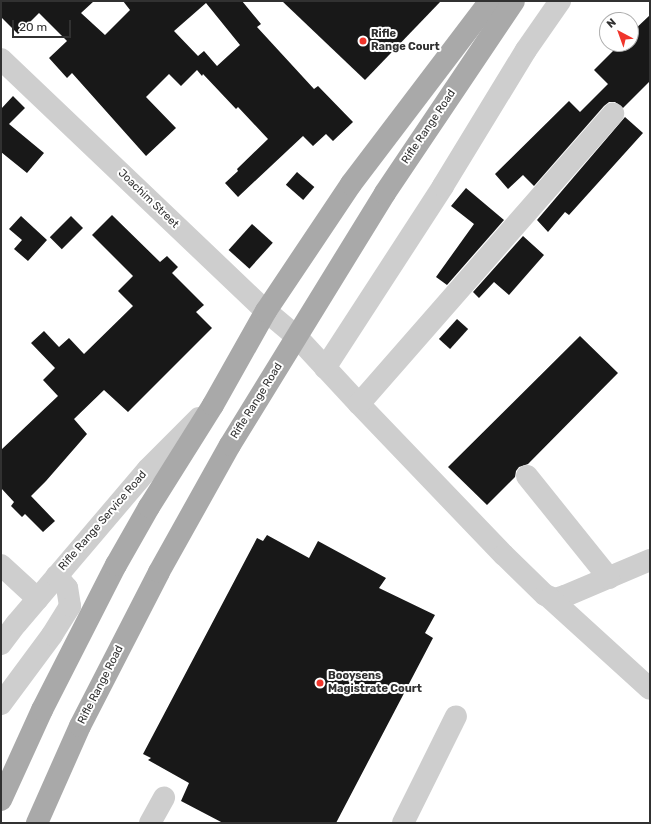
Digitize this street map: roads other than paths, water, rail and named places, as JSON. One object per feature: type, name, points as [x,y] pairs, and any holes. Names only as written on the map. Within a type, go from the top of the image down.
[{"type":"main road","points":[[1,800],[42,710],[116,565],[149,507],[213,405],[266,312],[351,184],[490,1]]},
{"type":"main road","name":"Rifle Range Road","points":[[37,823],[80,726],[159,572],[230,445],[385,193],[514,1]]},
{"type":"street","points":[[325,368],[443,186],[526,50],[560,1]]},
{"type":"street","name":"Joachim Street","points":[[1,59],[266,312],[297,337],[504,555],[650,689]]},
{"type":"street","points":[[359,404],[613,114]]},
{"type":"street","name":"Rifle Range Service Road","points":[[1,644],[38,598],[148,470],[213,405]]},
{"type":"street","points":[[526,476],[609,578]]},
{"type":"street","points":[[550,598],[555,599],[565,596],[650,560]]},
{"type":"street","points":[[4,575],[38,598]]},
{"type":"street","points":[[1,704],[52,635],[70,606],[67,588],[57,576]]},
{"type":"street","points":[[403,823],[456,716]]},
{"type":"street","points":[[150,823],[164,798]]},
{"type":"place","name":"Rifle Range Court","points":[[363,41]]},
{"type":"place","name":"Booysens Magistrate Court","points":[[320,683]]}]
